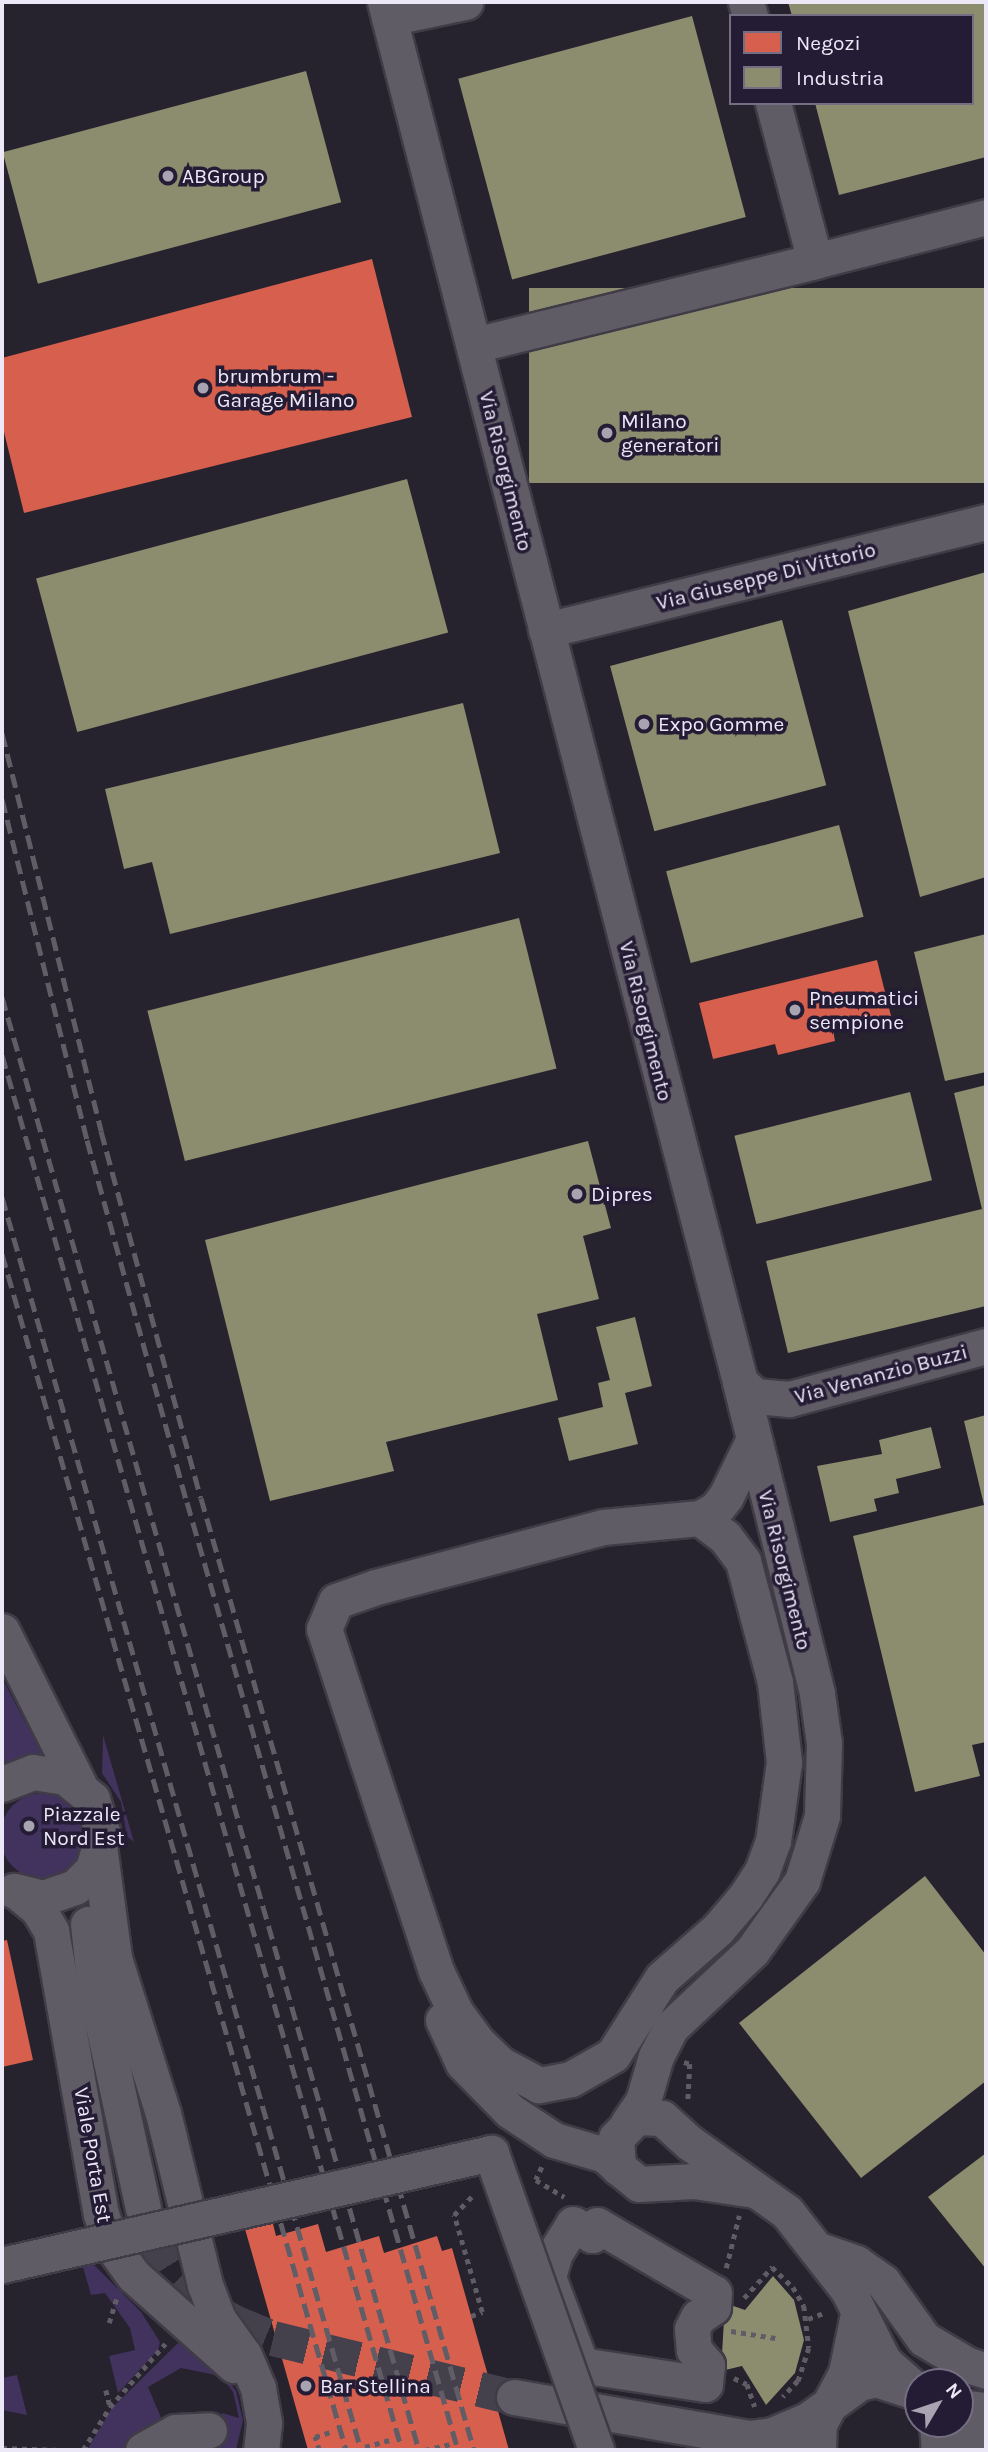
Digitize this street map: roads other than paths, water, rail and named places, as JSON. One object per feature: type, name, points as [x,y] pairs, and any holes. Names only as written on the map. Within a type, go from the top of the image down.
[{"type":"street","points":[[387,10],[465,2]]},
{"type":"street","name":"Via Risorgimento","points":[[387,10],[740,1382],[752,1443],[817,1694],[824,1743],[824,1799],[816,1845],[794,1896],[752,1951],[665,2034],[646,2094],[628,2123]]},
{"type":"street","points":[[774,105],[815,261]]},
{"type":"street","points":[[474,345],[986,218]]},
{"type":"street","name":"Via Giuseppe Di Vittorio","points":[[546,631],[986,522]]},
{"type":"street","name":"Via Venanzio Buzzi","points":[[740,1382],[755,1396],[789,1399],[986,1346]]},
{"type":"street","points":[[700,1518],[725,1537],[743,1561],[780,1709],[783,1792],[762,1871],[718,1929],[652,1991],[613,2055],[572,2079],[540,2085],[500,2064],[466,2028],[436,1971],[324,1629],[336,1601],[603,1527],[700,1518],[720,1503],[752,1443]]},
{"type":"street","points":[[2,1631],[79,1785],[100,1816],[97,1861],[86,1902],[95,1988],[143,2208]]},
{"type":"street","points":[[2,1784],[17,1776],[50,1772],[79,1785]]},
{"type":"street","points":[[22,1893],[75,1887],[97,1861]]},
{"type":"street","name":"Viale Porta Est","points":[[97,1861],[114,1958],[163,2113],[205,2286],[218,2319],[252,2370],[268,2436]]},
{"type":"street","points":[[22,1893],[65,1916],[95,1988]]},
{"type":"street","name":"Viale Porta Est","points":[[22,1893],[38,1909],[51,1931],[101,2214],[112,2246],[134,2276],[237,2368],[268,2436]]},
{"type":"street","points":[[436,1971],[442,2017],[451,2042],[480,2084],[530,2128],[605,2155],[636,2182],[657,2184],[694,2181],[747,2199],[798,2222],[848,2290],[849,2362],[834,2398],[819,2424],[818,2450]]},
{"type":"street","points":[[657,2184],[680,2166],[684,2149],[678,2132],[673,2077],[693,2005]]},
{"type":"street","points":[[620,2169],[615,2145],[628,2123],[656,2116],[678,2132],[747,2199]]},
{"type":"street","points":[[2,2265],[491,2153],[596,2450]]},
{"type":"street","points":[[573,2224],[592,2235],[597,2225],[714,2293],[713,2306],[698,2317],[692,2329],[694,2350],[707,2365],[705,2384],[581,2365],[548,2277],[555,2253],[573,2224]]},
{"type":"street","points":[[821,2251],[856,2263],[883,2282],[924,2339],[968,2365],[986,2371]]},
{"type":"street","points":[[847,2311],[884,2362],[904,2381]]},
{"type":"street","points":[[514,2397],[756,2424],[787,2430],[859,2382],[876,2379],[904,2388]]},
{"type":"street","points":[[756,2424],[787,2450]]},
{"type":"street","points":[[143,2450],[176,2432],[209,2430]]},
{"type":"street","points":[[960,2450],[986,2433]]},
{"type":"tunnel","points":[[143,2208],[151,2235],[178,2279],[208,2307],[234,2322],[273,2338],[514,2397]]},
{"type":"railway","points":[[2,733],[101,1131],[201,1498],[474,2450]]},
{"type":"railway","points":[[2,799],[87,1140],[187,1502],[458,2450]]},
{"type":"railway","points":[[2,997],[419,2450]]},
{"type":"railway","points":[[2,1055],[402,2450]]},
{"type":"railway","points":[[2,1197],[361,2450]]},
{"type":"railway","points":[[2,1254],[346,2450]]},
{"type":"place","name":"ABGroup","points":[[168,176]]},
{"type":"place","name":"brumbrum - Garage Milano","points":[[203,388]]},
{"type":"place","name":"Milano generatori","points":[[607,433]]},
{"type":"place","name":"Expo Gomme","points":[[644,724]]},
{"type":"place","name":"Pneumatici sempione","points":[[795,1010]]},
{"type":"place","name":"Dipres","points":[[577,1194]]},
{"type":"place","name":"Piazzale Nord Est","points":[[29,1826]]},
{"type":"place","name":"Bar Stellina","points":[[306,2386]]}]
